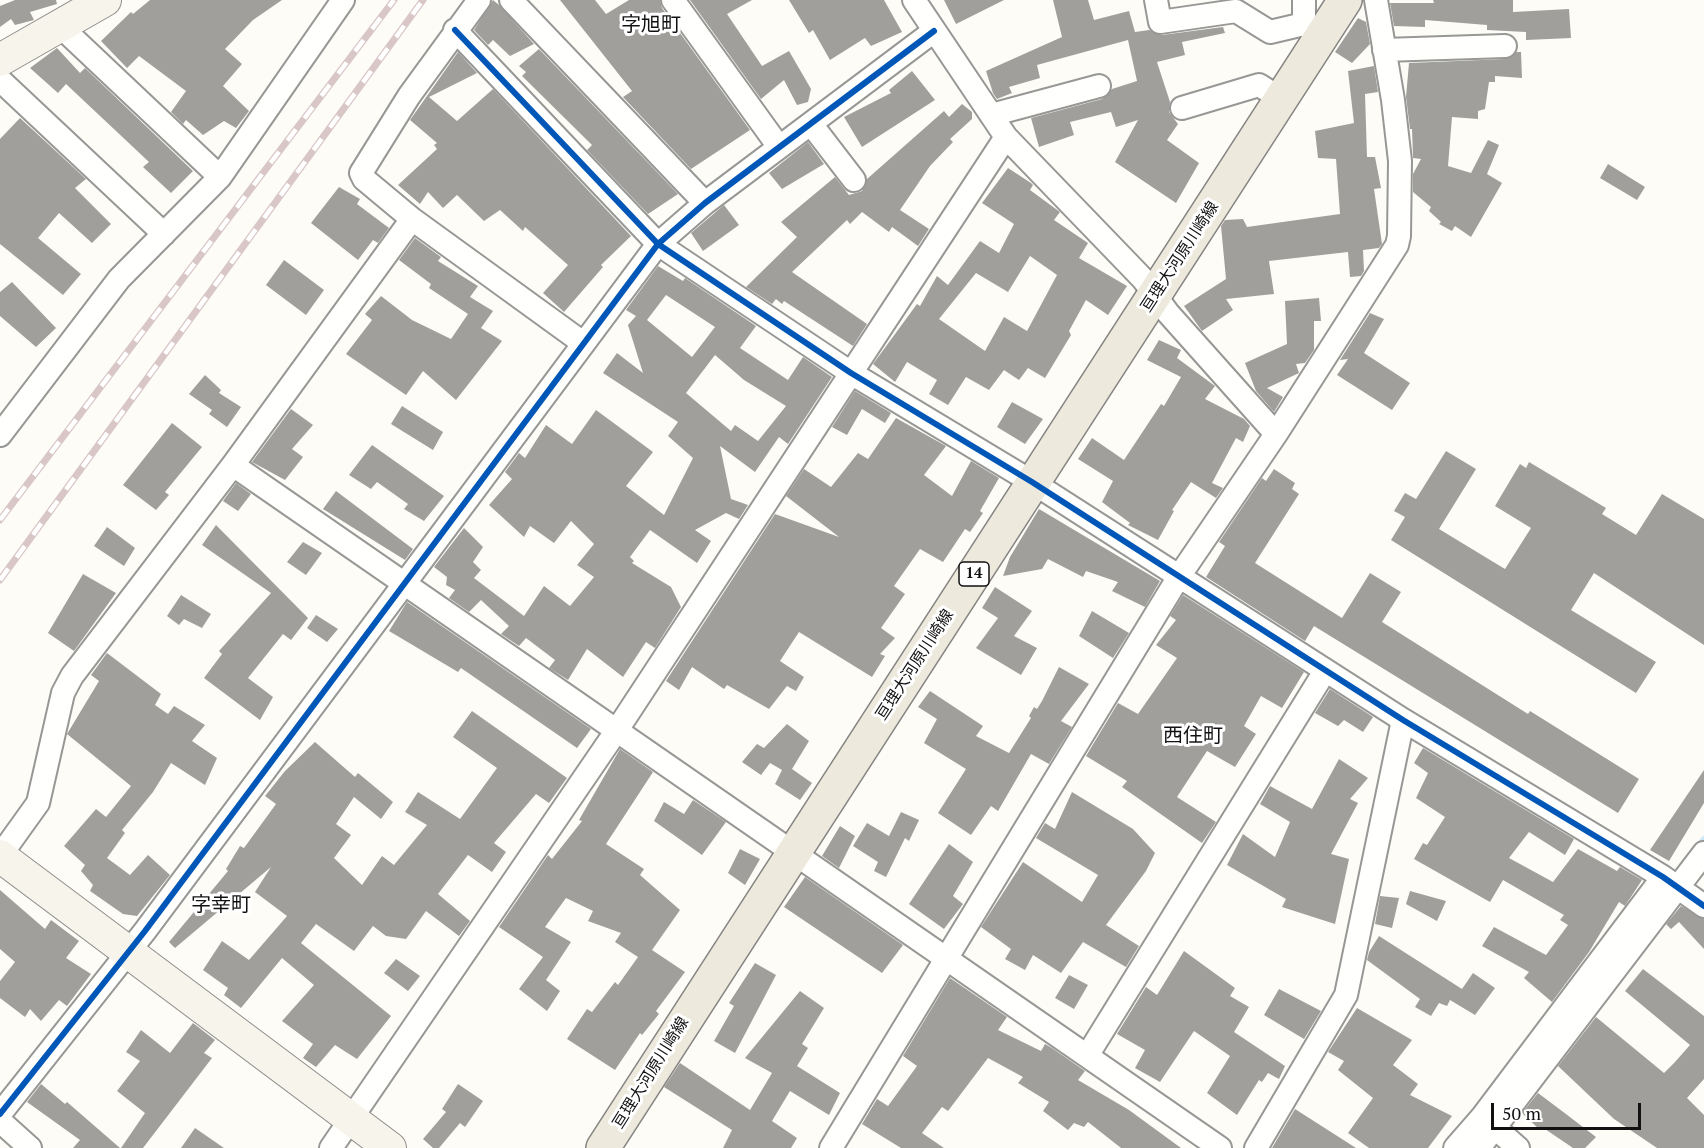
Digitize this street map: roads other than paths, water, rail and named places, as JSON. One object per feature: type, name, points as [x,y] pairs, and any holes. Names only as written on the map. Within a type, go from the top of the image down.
[{"type":"main road","name":"亘理大河原川崎線","points":[[603,1148],[1281,99],[1313,30],[1345,0]]},
{"type":"street","points":[[0,60],[105,0]]},
{"type":"street","points":[[0,435],[119,279],[220,177],[343,0]]},
{"type":"street","points":[[479,0],[455,30],[361,173],[364,179],[412,219],[583,343]]},
{"type":"street","points":[[511,0],[705,203]]},
{"type":"street","points":[[673,0],[779,147]]},
{"type":"street","points":[[1156,0],[1160,22],[1236,11],[1270,32],[1313,30],[1304,0]]},
{"type":"street","points":[[831,1148],[1178,578],[1276,434],[1397,245],[1400,161],[1376,0]]},
{"type":"street","points":[[923,3],[934,31],[1006,137],[1143,279],[1155,296],[1276,434]]},
{"type":"street","points":[[59,25],[220,177]]},
{"type":"street","points":[[455,30],[658,244],[851,373],[1032,482],[1178,578],[1403,720],[1671,882],[1704,906]]},
{"type":"street","points":[[0,1114],[129,950],[658,244],[705,203],[934,31]]},
{"type":"street","points":[[1384,50],[1505,46]]},
{"type":"street","points":[[0,80],[164,234]]},
{"type":"street","points":[[991,115],[1099,86]]},
{"type":"street","points":[[1182,108],[1259,86],[1281,99]]},
{"type":"street","points":[[811,124],[854,180]]},
{"type":"street","points":[[331,1148],[617,730],[1006,137]]},
{"type":"street","points":[[390,1148],[0,855],[38,803],[63,693],[72,676],[232,465],[412,219]]},
{"type":"street","points":[[232,465],[795,852],[1220,1148]]},
{"type":"street","points":[[1087,1056],[1325,670]]},
{"type":"street","points":[[1256,1148],[1346,995],[1403,720]]},
{"type":"street","points":[[1479,1148],[1489,1123],[1671,882],[1704,853]]},
{"type":"street","points":[[0,1121],[30,1148]]},
{"type":"street","points":[[1455,1148],[1489,1123]]},
{"type":"street","points":[[1489,1123],[1518,1148]]},
{"type":"waterway","points":[[1697,848],[1704,839]]},
{"type":"railway","points":[[0,520],[394,0]]},
{"type":"railway","points":[[0,580],[423,0]]},
{"type":"district","name":"字旭町","points":[[651,25]]},
{"type":"district","name":"西住町","points":[[1193,736]]},
{"type":"district","name":"字幸町","points":[[221,905]]}]
